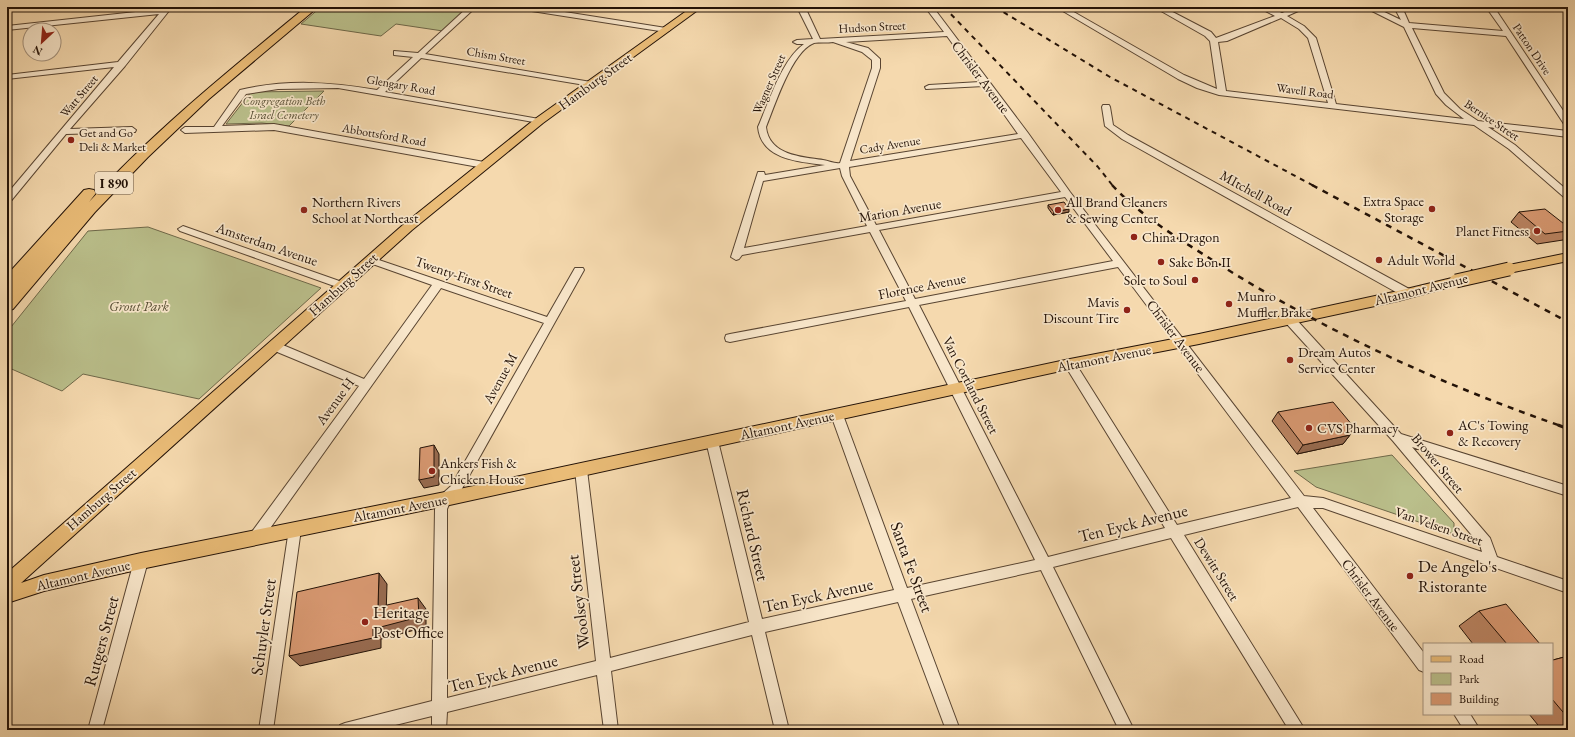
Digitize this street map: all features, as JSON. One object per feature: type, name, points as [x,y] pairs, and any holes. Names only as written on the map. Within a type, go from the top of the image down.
[{"type":"highway","name":"I 890","points":[[7,285],[98,184],[149,133],[200,88],[301,7]]},
{"type":"highway","name":"I 890","points":[[7,305],[97,201],[153,144],[202,98],[313,7]]},
{"type":"main road","name":"Hamburg Street","points":[[7,584],[370,260],[484,165],[540,121],[698,7]]},
{"type":"main road","name":"Altamont Avenue","points":[[7,594],[44,583],[141,561],[445,499],[1070,364],[1182,343],[1407,293],[1509,268],[1568,256]]},
{"type":"street","points":[[379,93],[421,56],[472,7]]},
{"type":"street","points":[[519,7],[666,30]]},
{"type":"street","points":[[801,7],[816,41]]},
{"type":"street","name":"Chrisler Avenue","points":[[929,7],[1025,135],[1067,194],[1182,343],[1299,501],[1423,664]]},
{"type":"street","name":"Wavell Road","points":[[1062,7],[1181,77],[1200,86],[1222,93],[1476,125],[1568,134]]},
{"type":"street","points":[[1158,7],[1208,34],[1214,41],[1222,93]]},
{"type":"street","points":[[1262,7],[1300,26],[1307,31],[1312,38],[1333,107]]},
{"type":"street","points":[[1214,41],[1224,39],[1303,7]]},
{"type":"street","points":[[1368,7],[1406,25],[1507,34]]},
{"type":"street","name":"Bernice Street","points":[[1398,7],[1440,94],[1451,106],[1476,125],[1512,146],[1568,196]]},
{"type":"street","name":"Patton Drive","points":[[1490,7],[1568,124]]},
{"type":"street","points":[[7,28],[166,9]]},
{"type":"street","name":"Watt Street","points":[[7,200],[122,64],[166,9]]},
{"type":"street","name":"Hudson Street","points":[[796,42],[948,34]]},
{"type":"street","points":[[866,50],[867,38]]},
{"type":"street","points":[[833,40],[866,50],[876,59],[876,68],[840,165]]},
{"type":"street","name":"Wagner Street","points":[[816,41],[798,51],[790,62],[762,127],[762,133],[766,142],[786,156],[796,159],[840,165]]},
{"type":"street","name":"Chism Street","points":[[397,53],[591,84]]},
{"type":"street","points":[[7,77],[122,64]]},
{"type":"street","points":[[930,87],[986,84]]},
{"type":"street","name":"Glengary Road","points":[[217,128],[243,92],[257,88],[316,85],[338,86],[540,121]]},
{"type":"street","name":"MItchell Road","points":[[1106,107],[1109,126],[1125,137],[1407,293]]},
{"type":"street","name":"Abbottsford Road","points":[[185,130],[274,127],[484,165]]},
{"type":"street","points":[[64,132],[132,130]]},
{"type":"street","name":"Cady Avenue","points":[[737,255],[761,175],[840,165],[1025,135]]},
{"type":"street","name":"Van Cortland Street","points":[[840,165],[957,389],[1127,730]]},
{"type":"street","name":"Marion Avenue","points":[[737,255],[1067,194]]},
{"type":"street","name":"Amsterdam Avenue","points":[[182,229],[341,285]]},
{"type":"street","name":"Twenty-First Street","points":[[370,260],[549,321]]},
{"type":"street","name":"Florence Avenue","points":[[730,338],[1120,262]]},
{"type":"street","name":"Avenue M","points":[[445,499],[455,490],[579,270]]},
{"type":"street","name":"Avenue H","points":[[256,537],[439,283]]},
{"type":"street","name":"Brower Street","points":[[1289,319],[1397,438],[1485,542],[1492,560]]},
{"type":"street","points":[[274,346],[366,384]]},
{"type":"street","name":"Dewitt Street","points":[[1070,364],[1298,730]]},
{"type":"street","name":"Santa Fe Street","points":[[838,415],[953,730]]},
{"type":"street","points":[[1397,438],[1568,491]]},
{"type":"street","name":"Richard Street","points":[[712,441],[782,730]]},
{"type":"street","name":"Woolsey Street","points":[[581,470],[612,730]]},
{"type":"street","points":[[439,730],[441,509],[445,499]]},
{"type":"street","name":"Ten Eyck Avenue","points":[[345,730],[439,708],[756,627],[903,596],[1043,564],[1299,501]]},
{"type":"street","name":"Van Velsen Street","points":[[1299,501],[1323,503],[1568,587]]},
{"type":"street","name":"Schuyler Street","points":[[266,730],[295,529]]},
{"type":"street","name":"Rutgers Street","points":[[95,730],[141,561]]},
{"type":"street","points":[[1462,715],[1473,730]]},
{"type":"green space","points":[[321,7],[468,7],[443,31],[396,24],[381,36],[301,24]]},
{"type":"green space","name":"Congregation Beth Israel Cemetery","points":[[324,91],[289,126],[262,123],[226,124],[251,92]]},
{"type":"green space","name":"Grout Park","points":[[148,227],[321,288],[199,399],[83,374],[62,391],[7,367],[7,332],[88,231]]},
{"type":"green space","points":[[1392,455],[1454,523],[1454,534],[1316,487],[1294,471]]},
{"type":"building","points":[[1064,202],[1069,209],[1054,212],[1048,205]]},
{"type":"building","points":[[1545,209],[1568,227],[1568,231],[1545,234],[1519,212]]},
{"type":"building","name":"CVS Pharmacy","points":[[1333,402],[1353,426],[1350,435],[1303,445],[1278,412]]},
{"type":"building","points":[[434,445],[434,477],[419,480],[420,448]]},
{"type":"building","name":"Heritage Post Office","points":[[379,573],[378,607],[418,598],[419,617],[373,629],[373,638],[289,656],[297,592]]},
{"type":"building","points":[[1506,604],[1539,643],[1506,643],[1479,611]]},
{"type":"building","points":[[1568,656],[1568,718],[1553,700],[1553,660]]},
{"type":"railway","points":[[944,7],[1098,167],[1113,186]]},
{"type":"railway","points":[[995,7],[1110,77],[1314,186]]},
{"type":"railway","points":[[1312,185],[1568,322]]},
{"type":"railway","points":[[1113,186],[1149,218],[1176,237],[1258,288],[1299,311],[1427,374],[1516,410],[1561,426]]},
{"type":"railway","points":[[1558,425],[1568,429]]},
{"type":"place","name":"Get and Go Deli & Market","points":[[71,140]]},
{"type":"place","name":"Extra Space Storage","points":[[1432,209]]},
{"type":"place","name":"Northern Rivers School at Northeast","points":[[304,210]]},
{"type":"place","name":"All Brand Cleaners & Sewing Center","points":[[1058,210]]},
{"type":"place","name":"Planet Fitness","points":[[1537,231]]},
{"type":"place","name":"China Dragon","points":[[1134,237]]},
{"type":"place","name":"Adult World","points":[[1379,260]]},
{"type":"place","name":"Sake Bon II","points":[[1161,262]]},
{"type":"place","name":"Sole to Soul","points":[[1195,280]]},
{"type":"place","name":"Munro Muffler Brake","points":[[1229,304]]},
{"type":"place","name":"Mavis Discount Tire","points":[[1127,310]]},
{"type":"place","name":"Dream Autos Service Center","points":[[1290,360]]},
{"type":"place","name":"CVS Pharmacy","points":[[1309,428]]},
{"type":"place","name":"AC's Towing & Recovery","points":[[1450,433]]},
{"type":"place","name":"Ankers Fish & Chicken House","points":[[432,471]]},
{"type":"place","name":"De Angelo's Ristorante","points":[[1410,576]]},
{"type":"place","name":"Heritage Post Office","points":[[365,622]]}]
